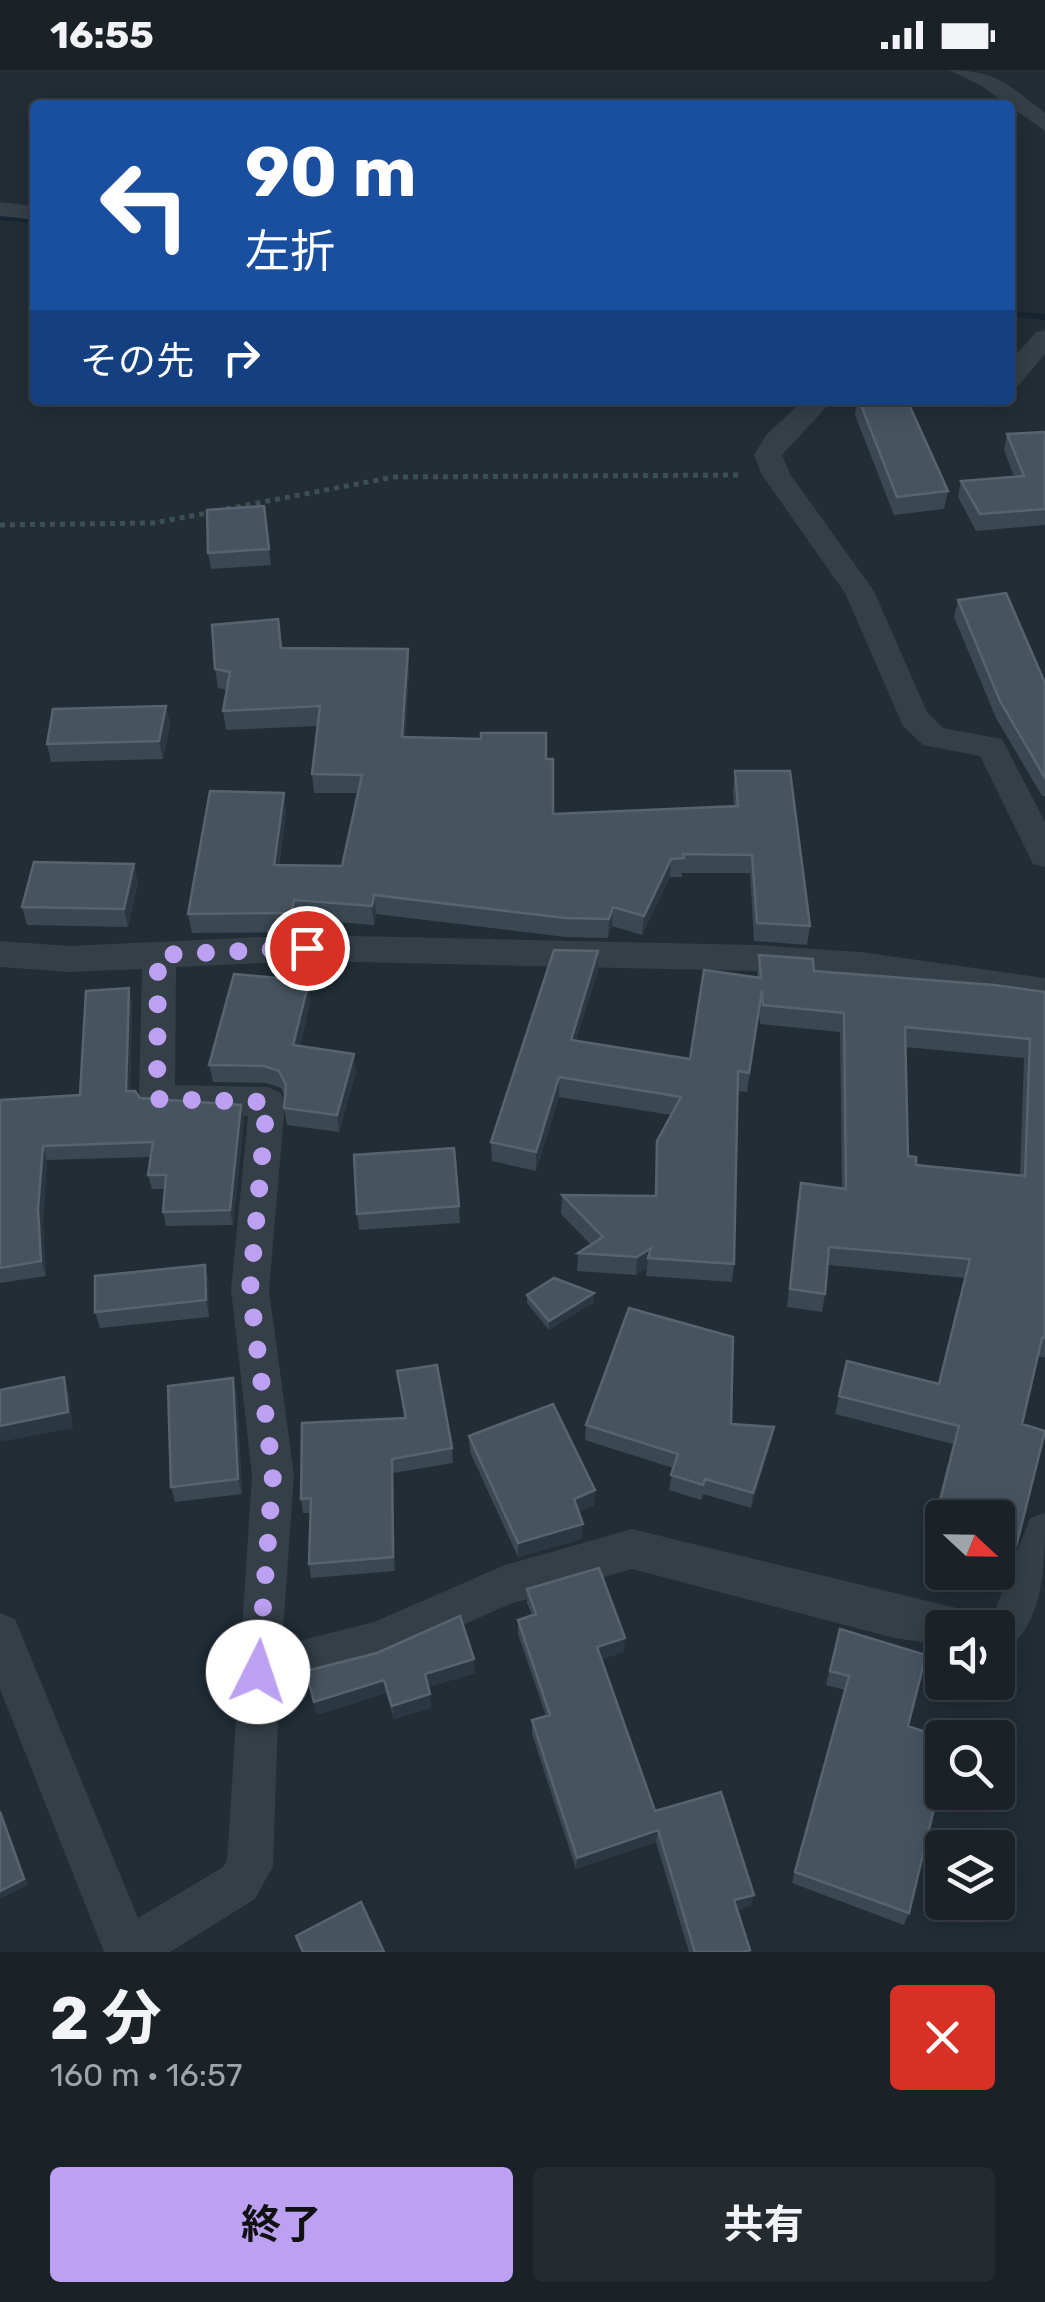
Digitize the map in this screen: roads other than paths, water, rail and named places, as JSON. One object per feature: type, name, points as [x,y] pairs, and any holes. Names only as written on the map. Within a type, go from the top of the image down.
[{"type":"street","points":[[960,70],[988,80],[1014,100]]},
{"type":"street","points":[[1015,101],[1045,124]]},
{"type":"street","points":[[0,209],[30,212]]},
{"type":"street","points":[[1015,373],[1045,338]]},
{"type":"street","points":[[814,405],[768,456],[776,475],[859,592],[914,718],[934,737],[991,747],[1045,855]]},
{"type":"street","points":[[0,954],[70,960],[307,948],[756,958],[861,965],[1045,992]]},
{"type":"street","points":[[0,1634],[128,1952],[239,1883],[250,1866],[258,1672],[273,1475],[250,1290],[267,1102],[157,1099],[158,955]]},
{"type":"street","points":[[1015,1616],[1045,1532]]},
{"type":"street","points":[[258,1672],[377,1642],[505,1585],[632,1549],[925,1621]]},
{"type":"waterway","points":[[0,217],[30,220]]},
{"type":"waterway","points":[[1015,314],[1045,317]]}]
